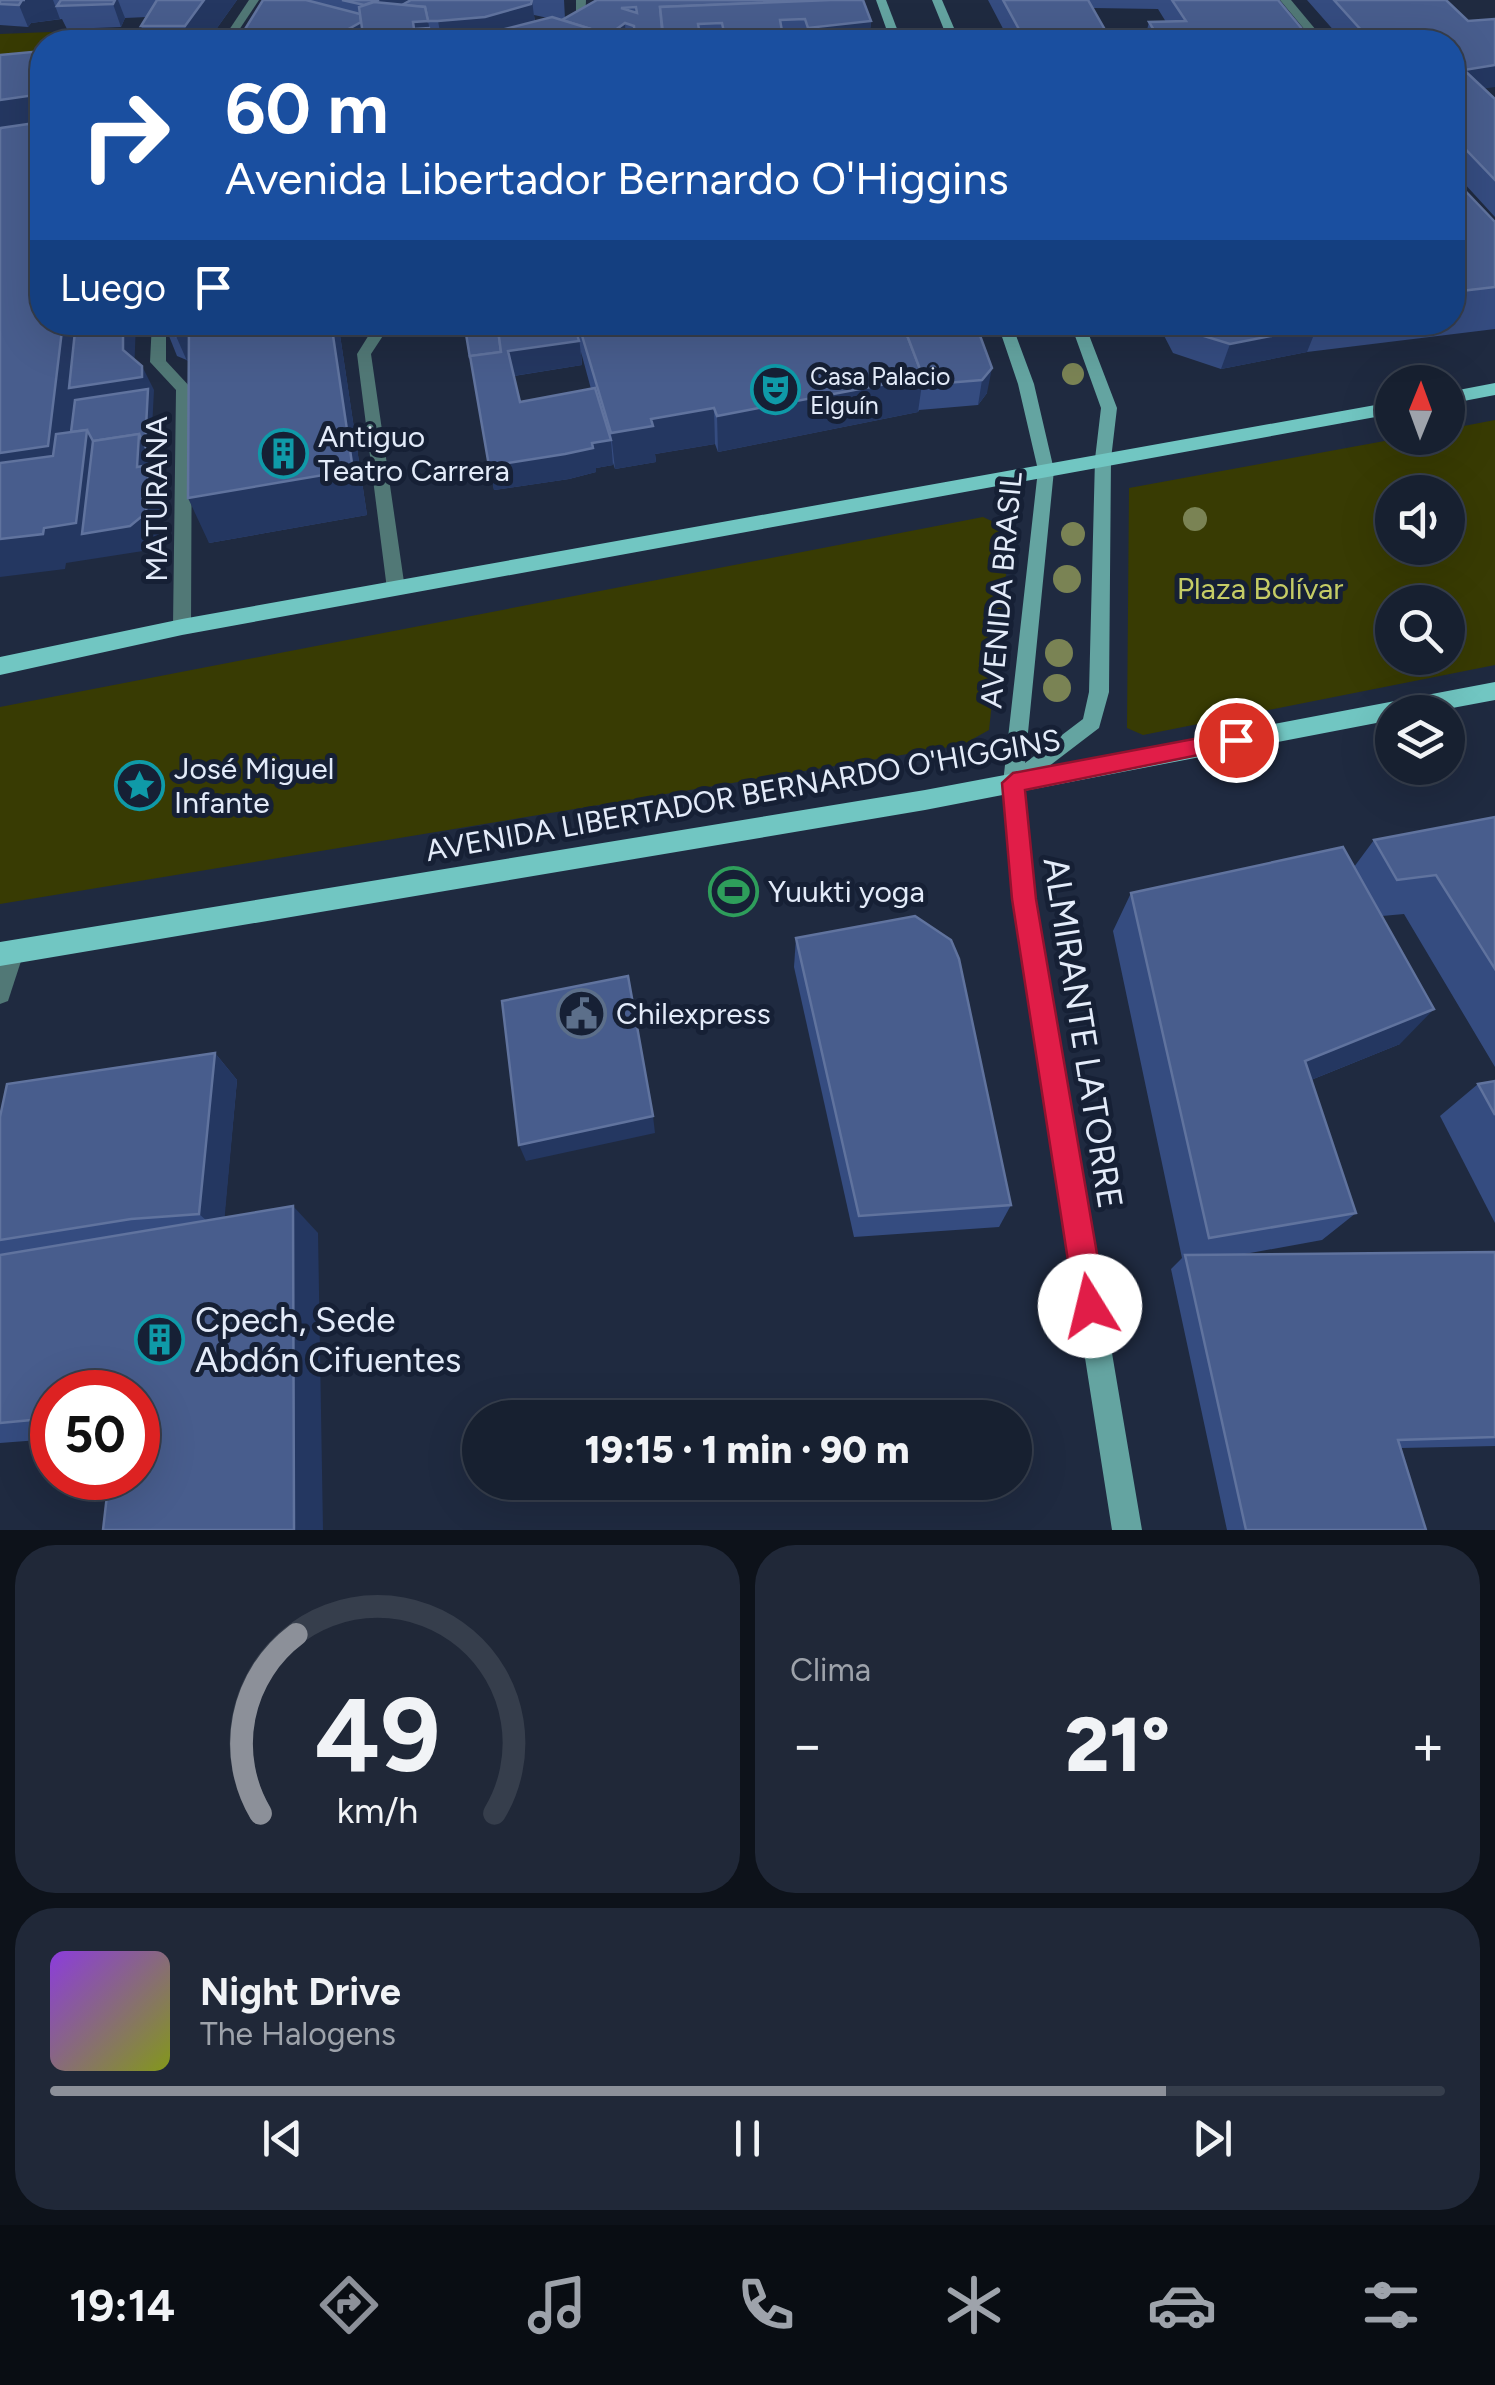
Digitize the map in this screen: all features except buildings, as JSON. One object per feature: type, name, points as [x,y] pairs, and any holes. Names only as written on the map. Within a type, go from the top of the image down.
[{"type":"main road","points":[[881,0],[892,30]]},
{"type":"main road","points":[[937,0],[950,30]]},
{"type":"main road","name":"AVENIDA BRASIL","points":[[1009,335],[1026,384],[1046,470],[1013,783]]},
{"type":"main road","points":[[1013,783],[1092,723],[1100,692],[1103,459],[1108,408],[1082,335]]},
{"type":"main road","points":[[1465,395],[1495,390]]},
{"type":"main road","points":[[0,666],[182,627],[1375,411]]},
{"type":"main road","name":"AVENIDA LIBERTADOR BERNARDO O'HIGGINS","points":[[6,953],[1013,783],[1495,690]]},
{"type":"main road","name":"ALMIRANTE LATORRE","points":[[1013,783],[1024,899],[1127,1530]]},
{"type":"street","points":[[234,30],[254,0]]},
{"type":"street","points":[[570,30],[581,22],[581,0]]},
{"type":"street","points":[[1285,0],[1311,30]]},
{"type":"street","name":"MATURANA","points":[[159,335],[158,362],[184,390],[182,627]]},
{"type":"street","points":[[376,335],[364,354],[396,589]]},
{"type":"street","points":[[0,994],[6,953]]},
{"type":"green space","points":[[30,33],[30,72],[0,73],[0,34]]},
{"type":"green space","name":"Plaza Bolívar","points":[[1495,420],[1495,665],[1465,671],[1465,585],[1375,585],[1375,675],[1445,675],[1143,735],[1127,728],[1129,488],[1375,443],[1375,455],[1465,455],[1465,426]]},
{"type":"green space","points":[[983,517],[1011,530],[989,730],[962,745],[0,904],[0,707]]},
{"type":"place","name":"Casa Palacio Elguín","points":[[775,390]]},
{"type":"place","name":"Antiguo Teatro Carrera","points":[[283,453]]},
{"type":"place","name":"José Miguel Infante","points":[[139,785]]},
{"type":"place","name":"Yuukti yoga","points":[[733,891]]},
{"type":"place","name":"Chilexpress","points":[[581,1013]]},
{"type":"place","name":"Cpech, Sede Abdón Cifuentes","points":[[160,1340]]},
{"type":"route","points":[[1090,1306],[1024,899],[1013,783],[1236,740]]}]
